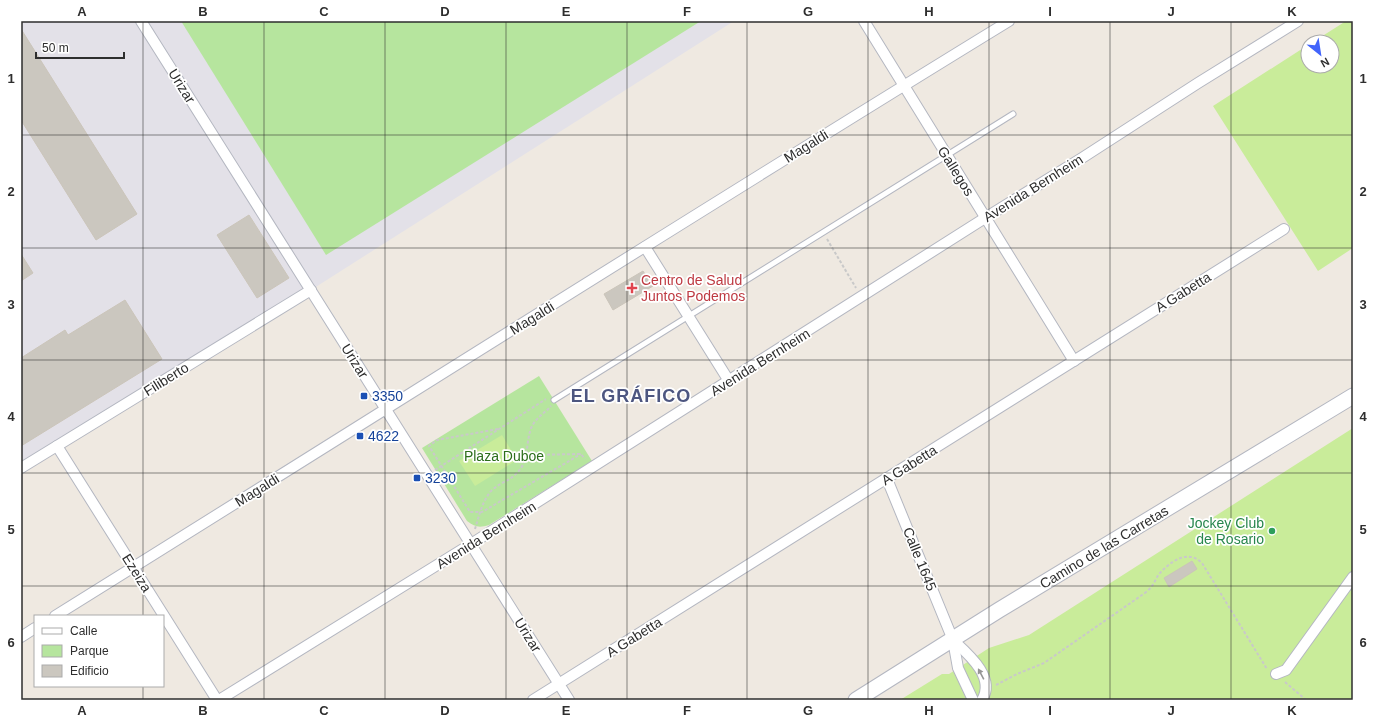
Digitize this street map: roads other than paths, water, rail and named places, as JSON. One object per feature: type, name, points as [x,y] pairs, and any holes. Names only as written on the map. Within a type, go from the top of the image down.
[{"type":"street","name":"Urizar","points":[[141,21],[569,700]]},
{"type":"street","name":"Gallegos","points":[[864,21],[1074,361]]},
{"type":"street","name":"Magaldi","points":[[57,615],[1009,21]]},
{"type":"street","name":"Avenida Bernheim","points":[[218,700],[471,544],[1298,21]]},
{"type":"street","name":"A Gabetta","points":[[533,700],[1284,229]]},
{"type":"street","points":[[645,247],[730,381]]},
{"type":"street","name":"Filiberto","points":[[21,468],[310,290]]},
{"type":"street","name":"Camino de las Carretas","points":[[856,700],[1006,606],[1353,396]]},
{"type":"street","name":"Ezeiza","points":[[57,446],[164,615]]},
{"type":"street","name":"Calle 1645","points":[[887,479],[953,640]]},
{"type":"street","points":[[1276,674],[1286,670],[1353,577]]},
{"type":"street","name":"Ezeiza","points":[[164,616],[218,700]]},
{"type":"street","points":[[21,637],[34,629]]},
{"type":"street","points":[[953,640],[973,659],[984,678],[984,695]]},
{"type":"street","points":[[953,640],[958,668],[974,700]]},
{"type":"lane","points":[[554,400],[1013,114]]},
{"type":"place","name":"Centro de Salud Juntos Podemos","points":[[632,288]]},
{"type":"place","name":"3350","points":[[364,396]]},
{"type":"place","name":"4622","points":[[360,436]]},
{"type":"place","name":"3230","points":[[417,478]]},
{"type":"place","name":"Jockey Club de Rosario","points":[[1272,531]]},
{"type":"district","name":"EL GRÁFICO","points":[[631,396]]},
{"type":"park label","name":"Plaza Duboe","points":[[504,456]]}]
